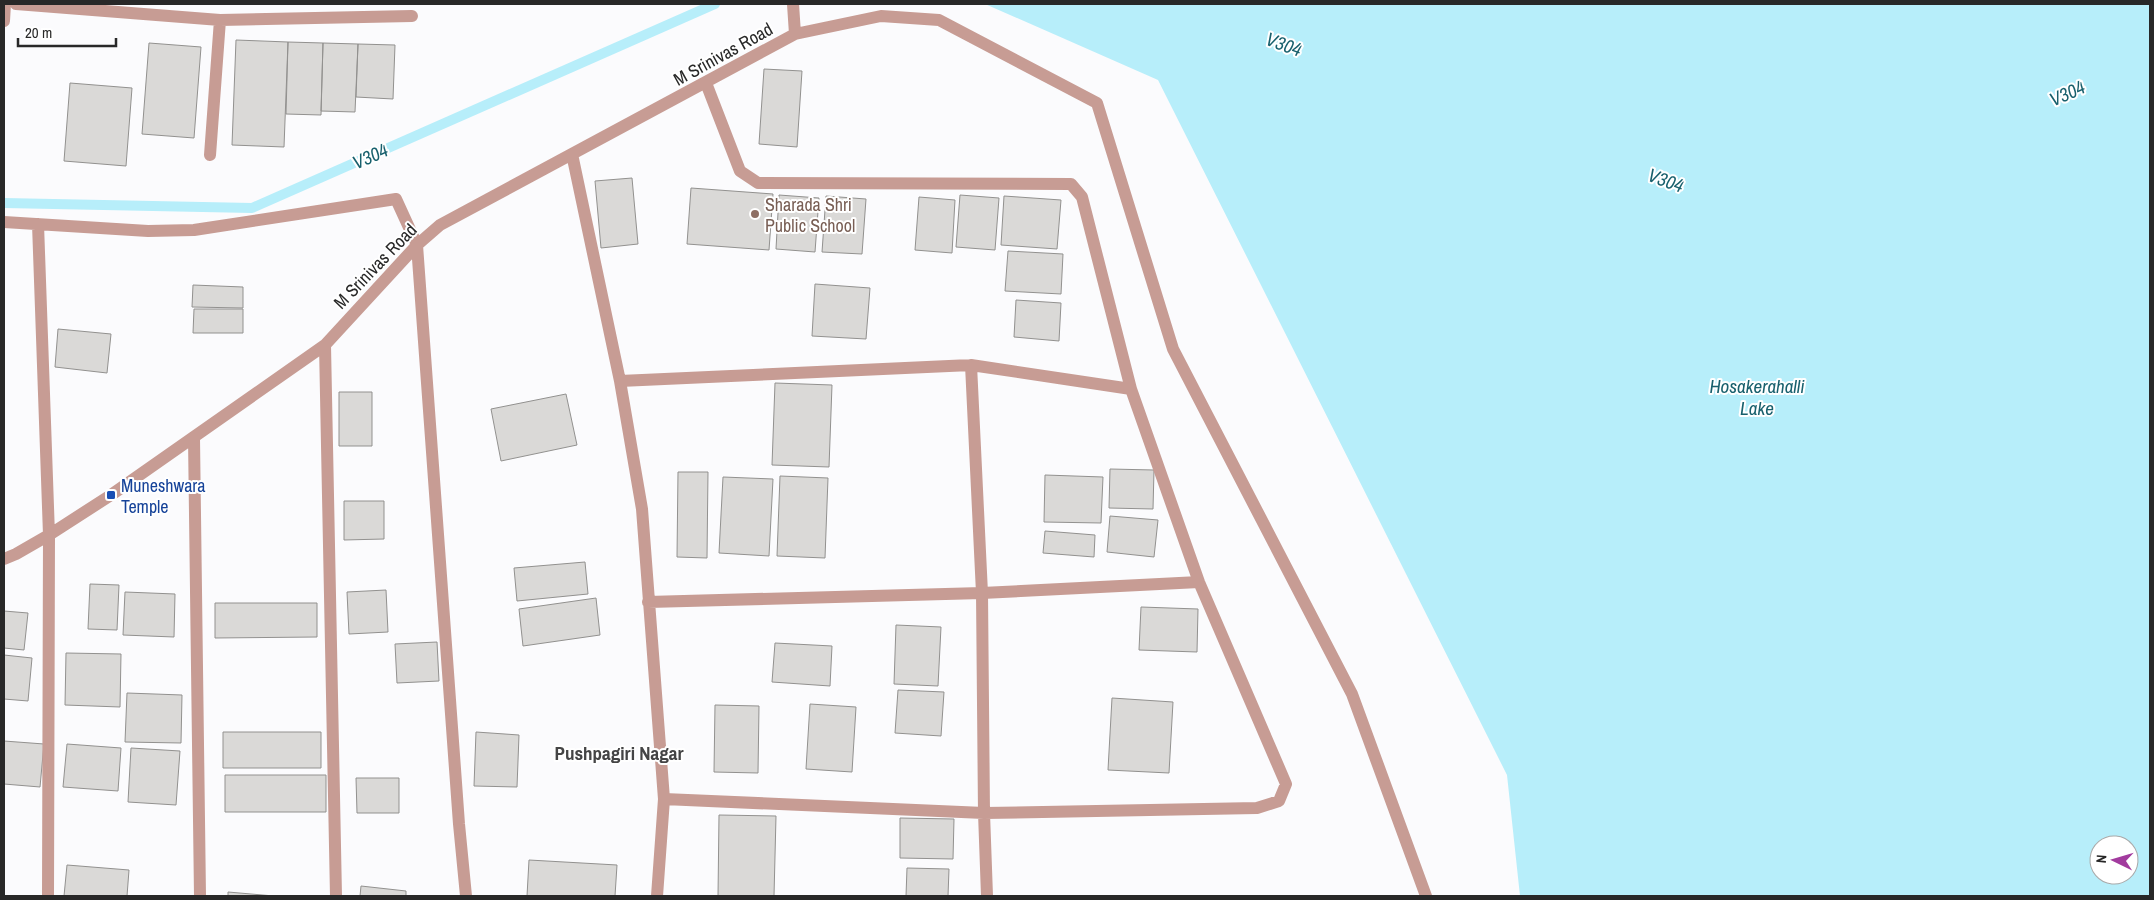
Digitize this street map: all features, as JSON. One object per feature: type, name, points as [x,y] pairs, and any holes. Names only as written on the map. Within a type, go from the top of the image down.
[{"type":"street","points":[[4,21],[5,4]]},
{"type":"street","points":[[16,4],[220,20],[412,16]]},
{"type":"street","points":[[793,4],[795,34]]},
{"type":"street","name":"M Srinivas Road","points":[[4,558],[16,554],[48,535],[194,438],[325,345],[417,245],[440,225],[795,34],[881,16],[938,20],[1097,102],[1172,349],[1352,694],[1426,896]]},
{"type":"street","points":[[210,155],[220,20]]},
{"type":"street","points":[[664,799],[984,813],[1257,808],[1280,801],[1286,784],[1199,582],[1131,389],[1082,197],[1071,184],[758,183],[740,171],[706,83]]},
{"type":"street","points":[[572,154],[620,382],[642,509],[664,799],[657,896]]},
{"type":"street","points":[[4,222],[148,231],[194,230],[396,199],[417,245],[458,814],[466,896]]},
{"type":"street","points":[[38,224],[48,535],[48,896]]},
{"type":"street","points":[[325,345],[336,896]]},
{"type":"street","points":[[620,382],[971,365],[1090,385],[1131,389]]},
{"type":"street","points":[[971,365],[982,593],[984,813],[987,896]]},
{"type":"street","points":[[194,438],[200,896]]},
{"type":"street","points":[[648,602],[982,593],[1199,582]]},
{"type":"water","name":"Hosakerahalli Lake","points":[[985,4],[2150,4],[2150,896],[1520,896],[1507,775],[1158,80]]},
{"type":"building","points":[[236,40],[288,42],[284,147],[232,145]]},
{"type":"building","points":[[288,42],[323,43],[321,115],[286,114]]},
{"type":"building","points":[[149,43],[201,47],[194,138],[142,134]]},
{"type":"building","points":[[323,43],[358,44],[355,112],[321,111]]},
{"type":"building","points":[[358,44],[395,45],[393,99],[356,97]]},
{"type":"building","points":[[764,69],[802,71],[797,147],[759,144]]},
{"type":"building","points":[[70,83],[132,88],[126,166],[64,161]]},
{"type":"building","points":[[632,178],[638,244],[601,248],[595,181]]},
{"type":"building","points":[[691,188],[773,194],[769,250],[687,244]]},
{"type":"building","points":[[779,195],[819,198],[815,252],[776,249]]},
{"type":"building","points":[[960,195],[999,198],[995,250],[956,247]]},
{"type":"building","points":[[826,196],[866,199],[862,254],[822,252]]},
{"type":"building","points":[[1004,196],[1061,200],[1057,249],[1001,245]]},
{"type":"building","points":[[919,197],[955,200],[952,253],[915,250]]},
{"type":"building","points":[[1008,251],[1063,254],[1061,294],[1005,291]]},
{"type":"building","points":[[815,284],[870,288],[866,339],[812,336]]},
{"type":"building","points":[[193,285],[243,287],[243,308],[192,307]]},
{"type":"building","points":[[1016,300],[1061,303],[1059,341],[1014,337]]},
{"type":"building","points":[[194,309],[243,309],[243,333],[193,333]]},
{"type":"building","points":[[58,329],[111,334],[107,373],[55,367]]},
{"type":"building","points":[[775,383],[832,385],[829,467],[772,465]]},
{"type":"building","points":[[339,392],[372,392],[372,446],[339,446]]},
{"type":"building","points":[[566,394],[577,445],[501,461],[491,409]]},
{"type":"building","points":[[1110,469],[1154,470],[1153,509],[1109,508]]},
{"type":"building","points":[[678,472],[708,472],[707,558],[677,557]]},
{"type":"building","points":[[1045,475],[1103,477],[1101,523],[1044,522]]},
{"type":"building","points":[[780,476],[828,478],[825,558],[777,556]]},
{"type":"building","points":[[723,477],[773,479],[769,556],[719,553]]},
{"type":"building","points":[[344,501],[384,501],[384,539],[344,540]]},
{"type":"building","points":[[1110,516],[1158,520],[1154,557],[1107,552]]},
{"type":"building","points":[[1045,531],[1095,535],[1094,557],[1043,553]]},
{"type":"building","points":[[585,562],[588,594],[517,601],[514,568]]},
{"type":"building","points":[[90,584],[119,585],[117,630],[88,629]]},
{"type":"building","points":[[386,590],[388,632],[349,634],[347,592]]},
{"type":"building","points":[[125,592],[175,594],[174,637],[123,635]]},
{"type":"building","points":[[596,598],[600,635],[523,646],[519,609]]},
{"type":"building","points":[[215,603],[317,603],[317,637],[215,638]]},
{"type":"building","points":[[1141,607],[1198,609],[1197,652],[1139,650]]},
{"type":"building","points":[[4,611],[28,613],[24,650],[4,648]]},
{"type":"building","points":[[896,625],[941,627],[938,686],[894,684]]},
{"type":"building","points":[[437,642],[439,681],[397,683],[395,644]]},
{"type":"building","points":[[775,643],[832,646],[830,686],[772,682]]},
{"type":"building","points":[[66,653],[121,654],[120,707],[65,705]]},
{"type":"building","points":[[4,655],[32,658],[28,701],[4,699]]},
{"type":"building","points":[[898,690],[944,692],[941,736],[895,733]]},
{"type":"building","points":[[127,693],[182,695],[181,743],[125,742]]},
{"type":"building","points":[[1112,698],[1173,702],[1169,773],[1108,770]]},
{"type":"building","points":[[810,704],[856,707],[852,772],[806,769]]},
{"type":"building","points":[[715,705],[759,706],[758,773],[714,772]]},
{"type":"building","points":[[223,732],[321,732],[321,768],[223,768]]},
{"type":"building","points":[[476,732],[519,735],[517,787],[474,786]]},
{"type":"building","points":[[4,741],[44,744],[40,787],[4,784]]},
{"type":"building","points":[[67,744],[121,748],[118,791],[63,787]]},
{"type":"building","points":[[131,748],[180,751],[176,805],[128,802]]},
{"type":"building","points":[[225,775],[326,775],[326,812],[225,812]]},
{"type":"building","points":[[356,778],[399,778],[399,813],[357,813]]},
{"type":"building","points":[[719,815],[776,816],[774,896],[718,896]]},
{"type":"building","points":[[900,818],[954,819],[953,859],[900,858]]},
{"type":"building","points":[[529,860],[617,865],[615,896],[527,896]]},
{"type":"building","points":[[67,865],[129,870],[127,896],[64,896]]},
{"type":"building","points":[[907,868],[949,869],[948,896],[906,896]]},
{"type":"building","points":[[361,886],[406,891],[406,896],[360,896]]},
{"type":"building","points":[[228,892],[274,896],[228,896]]},
{"type":"waterway","name":"V304","points":[[4,203],[252,208],[715,4]]},
{"type":"place","name":"Sharada Shri Public School","points":[[755,214]]},
{"type":"place","name":"Muneshwara Temple","points":[[111,495]]},
{"type":"district","name":"Pushpagiri Nagar","points":[[619,753]]}]
